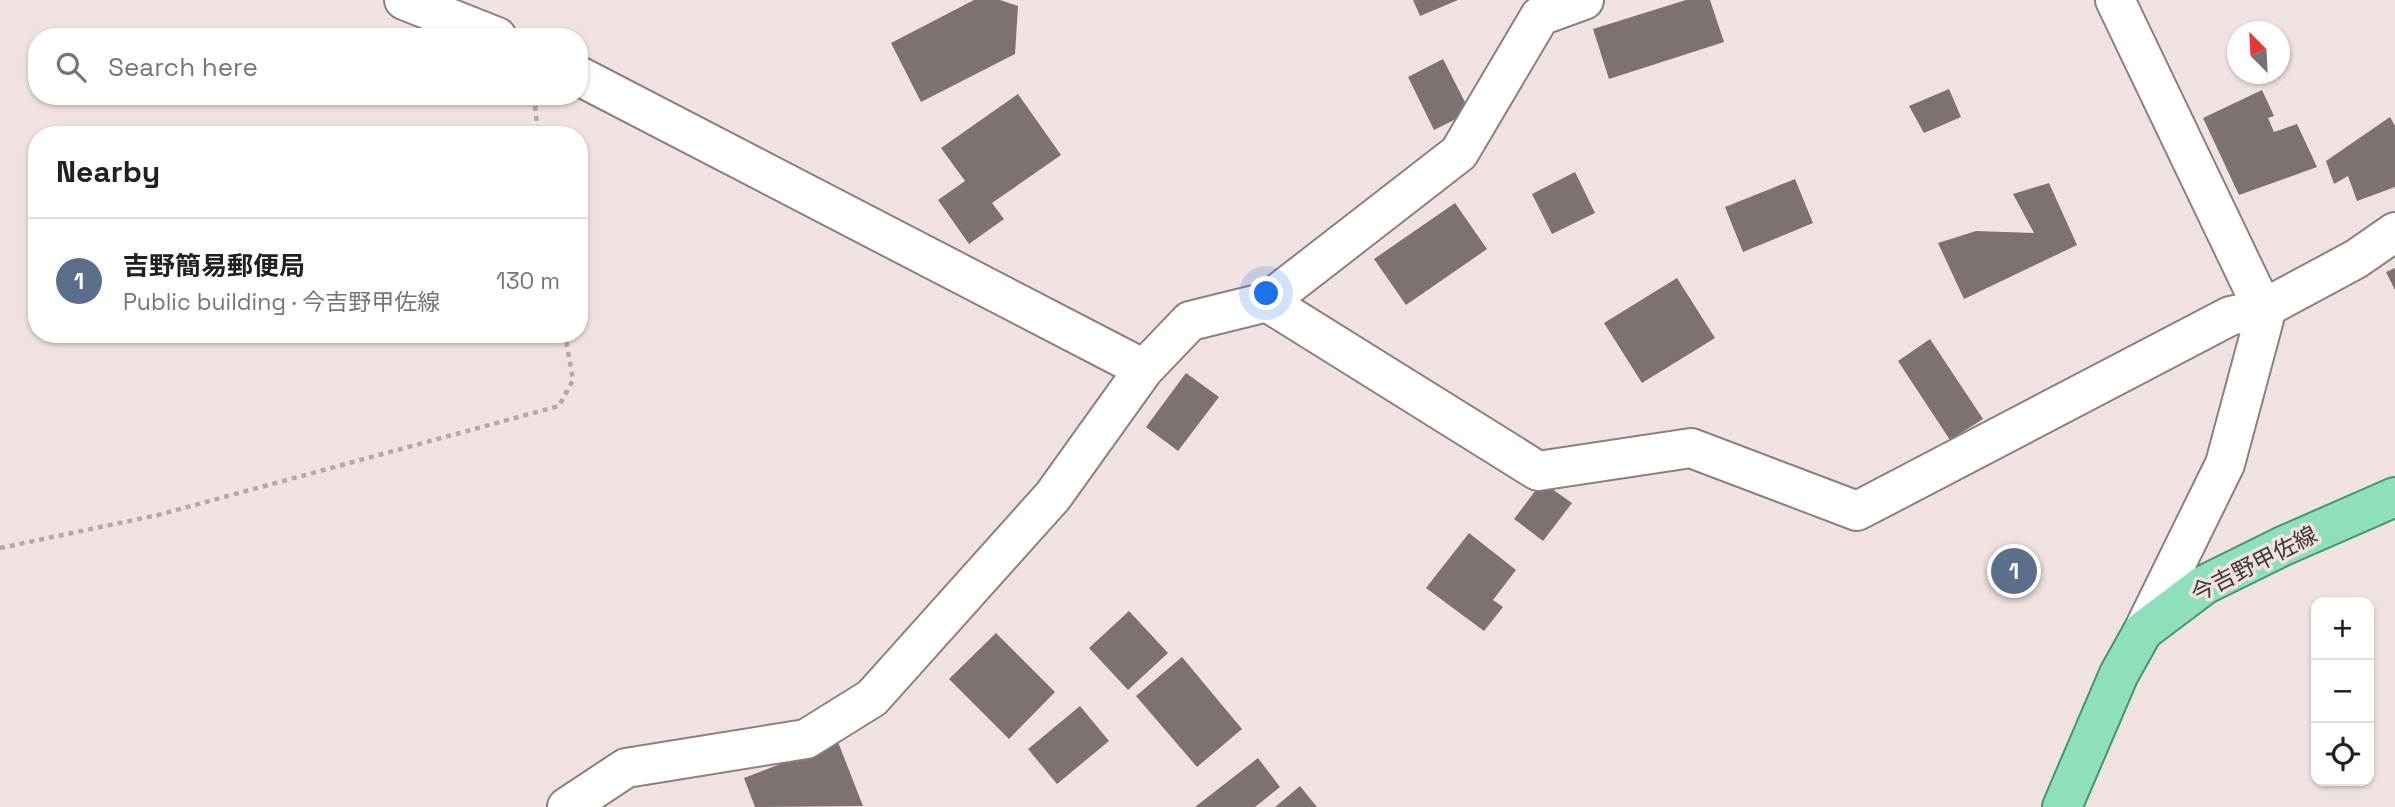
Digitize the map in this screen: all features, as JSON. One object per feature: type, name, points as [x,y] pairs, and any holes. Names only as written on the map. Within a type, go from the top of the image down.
[{"type":"main road","name":"今吉野甲佐線","points":[[2062,807],[2114,685],[2143,631],[2204,584],[2395,497]]},
{"type":"street","points":[[404,0],[474,28]]},
{"type":"street","points":[[567,807],[626,768],[806,739],[872,698],[1053,496],[1144,369],[1190,321],[1267,302],[1459,153],[1540,16],[1584,0]]},
{"type":"street","points":[[2115,0],[2263,309],[2263,319],[2225,464],[2143,631]]},
{"type":"street","points":[[588,81],[1144,369]]},
{"type":"street","points":[[1267,302],[1538,471],[1691,448],[1857,511],[2230,316],[2263,309],[2356,259],[2395,232]]},
{"type":"path","points":[[535,105],[537,126]]},
{"type":"path","points":[[0,548],[158,516],[559,406],[573,380],[567,343]]},
{"type":"building","points":[[974,0],[1000,0],[1018,6],[1015,54],[921,102],[891,43]]},
{"type":"building","points":[[1413,0],[1458,0],[1420,16]]},
{"type":"building","points":[[1686,0],[1710,0],[1724,42],[1609,79],[1593,29]]},
{"type":"building","points":[[1443,59],[1470,112],[1434,130],[1408,77]]},
{"type":"building","points":[[1949,89],[1961,117],[1924,133],[1909,106]]},
{"type":"building","points":[[2262,90],[2274,116],[2268,118],[2274,132],[2297,124],[2317,167],[2239,195],[2203,118]]},
{"type":"building","points":[[1018,94],[1061,155],[992,203],[1004,219],[969,244],[938,200],[965,181],[941,148]]},
{"type":"building","points":[[2390,117],[2395,126],[2395,187],[2357,201],[2348,176],[2334,184],[2326,161]]},
{"type":"building","points":[[1575,172],[1595,213],[1552,234],[1532,194]]},
{"type":"building","points":[[1795,179],[1813,223],[1743,252],[1725,207]]},
{"type":"building","points":[[2049,183],[2077,245],[1964,299],[1938,243],[1976,231],[2034,233],[2013,194]]},
{"type":"building","points":[[1455,203],[1487,249],[1406,305],[1374,259]]},
{"type":"building","points":[[2395,268],[2395,290],[2386,272]]},
{"type":"building","points":[[1677,278],[1715,338],[1642,383],[1604,323]]},
{"type":"building","points":[[1930,339],[1983,419],[1950,440],[1898,361]]},
{"type":"building","points":[[1186,373],[1219,397],[1178,451],[1146,427]]},
{"type":"building","points":[[1542,482],[1572,503],[1543,541],[1514,519]]},
{"type":"building","points":[[1469,533],[1516,570],[1493,600],[1503,607],[1484,631],[1426,588]]},
{"type":"building","points":[[1129,611],[1168,653],[1128,690],[1089,648]]},
{"type":"building","points":[[996,633],[1055,692],[1009,739],[949,679]]},
{"type":"building","points":[[1182,657],[1242,729],[1197,767],[1136,696]]},
{"type":"building","points":[[1080,706],[1109,741],[1057,784],[1028,749]]},
{"type":"building","points":[[838,742],[863,806],[755,807],[744,778]]},
{"type":"building","points":[[1258,758],[1280,787],[1255,807],[1195,807]]},
{"type":"building","points":[[1300,786],[1317,807],[1275,807]]},
{"type":"place","name":"吉野簡易郵便局","points":[[2014,571]]}]
